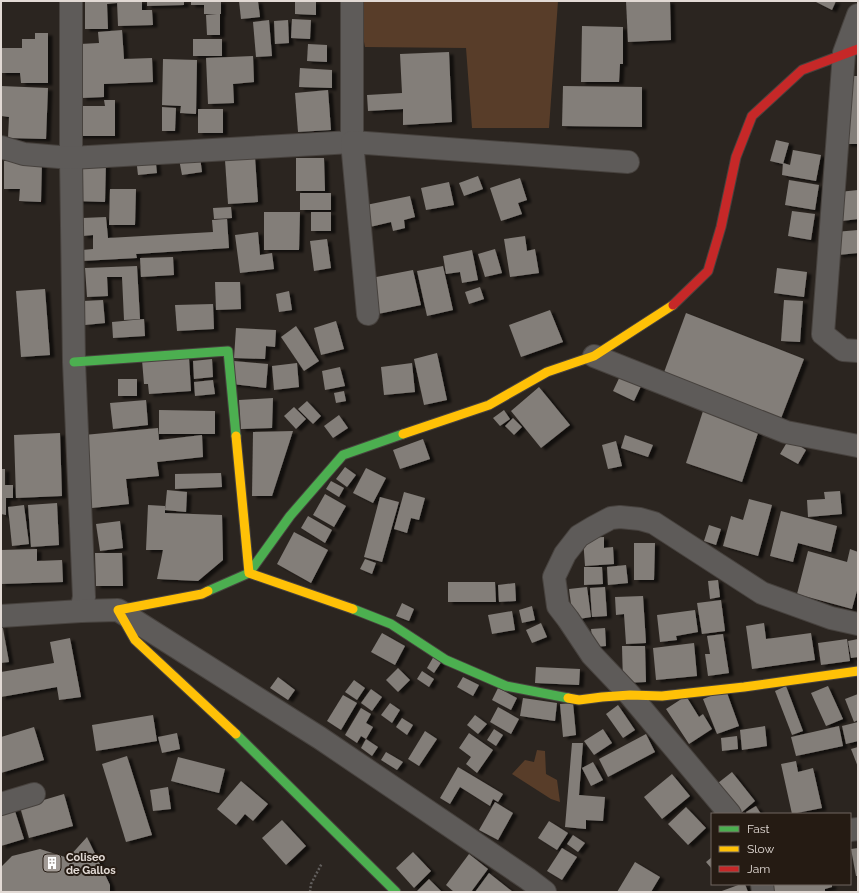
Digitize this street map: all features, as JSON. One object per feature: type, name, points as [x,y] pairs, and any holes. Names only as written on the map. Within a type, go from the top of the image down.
[{"type":"street","points":[[71,1],[71,158],[74,362],[84,597],[81,611]]},
{"type":"street","points":[[352,1],[352,142],[368,314]]},
{"type":"street","points":[[858,15],[851,51],[822,334],[843,350],[858,351]]},
{"type":"street","points":[[1,616],[118,610],[202,594],[249,573],[290,516],[343,455],[489,405],[547,372],[594,356],[673,305],[708,271],[721,227],[736,157],[752,116],[802,70],[851,51]]},
{"type":"street","points":[[1,147],[24,154],[71,158],[352,142],[628,162]]},
{"type":"street","points":[[74,362],[228,351],[249,573]]},
{"type":"street","points":[[594,356],[786,432],[858,446]]},
{"type":"street","points":[[729,813],[630,695],[592,655],[558,606],[554,577],[565,554],[579,536],[611,518],[640,518],[654,523],[762,593],[831,618],[858,624]]},
{"type":"street","points":[[249,573],[378,618],[391,624],[446,660],[506,686],[557,697],[579,700],[630,695],[662,696],[729,689],[858,671]]},
{"type":"street","points":[[118,610],[135,640],[254,750],[396,892]]},
{"type":"street","points":[[118,610],[320,738],[545,892]]},
{"type":"street","points":[[1,804],[34,794]]},
{"type":"path","points":[[310,892],[311,884],[322,863]]},
{"type":"shaded area","points":[[356,1],[558,1],[549,128],[472,128],[466,48],[365,47]]},
{"type":"shaded area","points":[[537,750],[545,751],[546,774],[557,780],[560,802],[551,799],[512,774],[525,760],[534,762]]},
{"type":"building","points":[[85,1],[117,1],[117,3],[107,4],[108,29],[85,29]]},
{"type":"building","points":[[117,1],[142,1],[142,10],[152,10],[153,25],[118,26]]},
{"type":"building","points":[[147,1],[184,1],[184,5],[147,6]]},
{"type":"building","points":[[191,1],[221,1],[220,35],[207,35],[206,15],[217,14],[204,14],[204,5],[191,5]]},
{"type":"building","points":[[239,1],[258,1],[260,17],[241,19]]},
{"type":"building","points":[[295,1],[316,1],[316,15],[295,14]]},
{"type":"building","points":[[626,1],[670,1],[671,40],[628,42]]},
{"type":"building","points":[[814,1],[836,1],[832,10]]},
{"type":"building","points":[[292,19],[311,20],[310,39],[291,38]]},
{"type":"building","points":[[269,20],[272,56],[256,57],[253,22]]},
{"type":"building","points":[[288,20],[289,43],[275,44],[274,21]]},
{"type":"building","points":[[582,26],[623,27],[623,64],[620,64],[619,82],[581,82]]},
{"type":"building","points":[[122,30],[124,59],[152,58],[153,82],[104,84],[104,97],[82,98],[80,44],[99,43],[98,32]]},
{"type":"building","points":[[35,33],[48,33],[48,83],[21,83],[20,73],[1,73],[1,48],[22,48],[22,39],[35,39]]},
{"type":"building","points":[[193,39],[222,39],[222,56],[193,56]]},
{"type":"building","points":[[308,44],[327,45],[327,62],[307,61]]},
{"type":"building","points":[[449,52],[452,122],[403,125],[403,109],[368,111],[367,95],[402,93],[400,54]]},
{"type":"building","points":[[253,56],[254,82],[233,84],[234,103],[208,104],[206,58]]},
{"type":"building","points":[[163,59],[197,60],[196,114],[180,113],[181,106],[162,105]]},
{"type":"building","points":[[300,68],[332,70],[332,88],[299,87]]},
{"type":"building","points":[[845,76],[858,76],[858,144],[846,144]]},
{"type":"building","points":[[1,86],[48,88],[46,139],[8,138],[9,117],[1,116]]},
{"type":"building","points":[[563,86],[642,87],[642,127],[562,126]]},
{"type":"building","points":[[328,90],[331,130],[298,132],[295,93]]},
{"type":"building","points":[[104,100],[115,100],[115,136],[77,136],[77,106],[105,106]]},
{"type":"building","points":[[162,107],[176,108],[175,131],[162,131]]},
{"type":"building","points":[[198,109],[223,109],[223,133],[198,133]]},
{"type":"building","points":[[776,140],[789,143],[783,164],[770,161]]},
{"type":"building","points":[[793,150],[821,155],[816,181],[782,175],[783,163],[790,165]]},
{"type":"building","points":[[155,156],[157,173],[138,175],[136,158]]},
{"type":"building","points":[[200,157],[202,172],[182,175],[179,159]]},
{"type":"building","points":[[255,157],[258,202],[228,204],[225,160]]},
{"type":"building","points":[[296,158],[324,158],[325,191],[296,191]]},
{"type":"building","points":[[77,160],[106,161],[105,202],[75,201]]},
{"type":"building","points":[[4,161],[42,161],[41,202],[19,201],[20,189],[4,189]]},
{"type":"building","points":[[478,176],[483,189],[464,196],[459,183]]},
{"type":"building","points":[[520,178],[527,200],[518,203],[522,214],[501,221],[490,188]]},
{"type":"building","points":[[789,180],[819,185],[815,210],[785,205]]},
{"type":"building","points":[[449,182],[454,205],[426,210],[421,188]]},
{"type":"building","points":[[110,189],[136,189],[135,225],[109,225]]},
{"type":"building","points":[[858,190],[858,219],[842,221],[839,192]]},
{"type":"building","points":[[300,193],[331,193],[331,210],[300,210]]},
{"type":"building","points":[[410,196],[415,217],[404,220],[405,228],[393,231],[391,222],[370,227],[366,205]]},
{"type":"building","points":[[231,207],[232,218],[214,219],[213,208]]},
{"type":"building","points":[[792,211],[815,214],[811,240],[788,236]]},
{"type":"building","points":[[264,212],[300,212],[299,250],[264,250]]},
{"type":"building","points":[[311,212],[331,212],[331,231],[311,231]]},
{"type":"building","points":[[106,217],[108,238],[213,232],[212,220],[227,219],[229,248],[136,254],[137,258],[82,261],[82,250],[93,249],[93,235],[83,236],[82,218]]},
{"type":"building","points":[[858,230],[858,253],[838,255],[835,232]]},
{"type":"building","points":[[258,232],[260,255],[272,253],[274,269],[240,273],[235,235]]},
{"type":"building","points":[[525,236],[527,251],[535,249],[539,273],[510,277],[504,239]]},
{"type":"building","points":[[327,239],[331,268],[314,271],[310,241]]},
{"type":"building","points":[[495,249],[502,273],[485,277],[478,254]]},
{"type":"building","points":[[472,250],[478,280],[462,283],[460,272],[446,274],[443,256]]},
{"type":"building","points":[[173,257],[174,275],[141,277],[140,258]]},
{"type":"building","points":[[137,266],[140,319],[124,320],[122,277],[107,277],[108,296],[87,297],[85,268]]},
{"type":"building","points":[[443,266],[453,310],[427,316],[417,271]]},
{"type":"building","points":[[777,268],[807,272],[804,297],[774,293]]},
{"type":"building","points":[[413,270],[421,305],[378,314],[371,278]]},
{"type":"building","points":[[215,282],[240,282],[241,309],[216,310]]},
{"type":"building","points":[[480,287],[484,299],[469,304],[465,292]]},
{"type":"building","points":[[45,289],[50,355],[21,357],[16,291]]},
{"type":"building","points":[[289,291],[292,310],[279,312],[276,294]]},
{"type":"building","points":[[103,300],[105,323],[85,325],[83,301]]},
{"type":"building","points":[[784,300],[803,301],[800,342],[781,341]]},
{"type":"building","points":[[213,304],[214,329],[177,331],[175,305]]},
{"type":"building","points":[[550,310],[563,342],[521,357],[509,325]]},
{"type":"building","points":[[686,313],[804,359],[780,421],[663,375]]},
{"type":"building","points":[[144,319],[145,336],[113,338],[112,322]]},
{"type":"building","points":[[336,321],[344,349],[321,355],[314,328]]},
{"type":"building","points":[[296,326],[319,361],[304,371],[281,337]]},
{"type":"building","points":[[236,328],[276,330],[275,347],[266,346],[265,359],[234,358]]},
{"type":"building","points":[[437,353],[447,400],[424,405],[414,359]]},
{"type":"building","points":[[189,358],[191,391],[149,394],[148,384],[144,384],[142,360]]},
{"type":"building","points":[[212,359],[213,377],[194,379],[193,361]]},
{"type":"building","points":[[234,361],[268,364],[266,388],[232,384]]},
{"type":"building","points":[[297,363],[299,387],[274,390],[272,366]]},
{"type":"building","points":[[412,363],[415,392],[384,395],[381,367]]},
{"type":"building","points":[[340,367],[345,386],[325,390],[322,371]]},
{"type":"building","points":[[622,372],[643,382],[634,401],[613,391]]},
{"type":"building","points":[[118,379],[137,379],[137,396],[118,396]]},
{"type":"building","points":[[213,380],[215,394],[195,396],[194,382]]},
{"type":"building","points":[[539,387],[570,425],[541,448],[511,411]]},
{"type":"building","points":[[344,391],[346,401],[336,403],[334,393]]},
{"type":"building","points":[[273,398],[272,428],[241,429],[239,400]]},
{"type":"building","points":[[146,400],[148,425],[113,429],[110,403]]},
{"type":"building","points":[[307,401],[321,416],[313,424],[298,409]]},
{"type":"building","points":[[294,407],[306,419],[296,429],[284,416]]},
{"type":"building","points":[[159,410],[215,411],[215,434],[159,434]]},
{"type":"building","points":[[504,410],[510,419],[500,426],[493,418]]},
{"type":"building","points":[[703,411],[759,430],[742,482],[686,463]]},
{"type":"building","points":[[339,415],[348,428],[333,438],[324,426]]},
{"type":"building","points":[[513,418],[522,427],[514,435],[505,426]]},
{"type":"building","points":[[158,428],[159,440],[202,435],[203,457],[157,462],[159,476],[126,479],[129,504],[92,508],[84,435]]},
{"type":"building","points":[[293,431],[272,496],[252,496],[253,432]]},
{"type":"building","points":[[60,433],[62,496],[16,498],[14,435]]},
{"type":"building","points":[[625,435],[653,445],[648,457],[621,448]]},
{"type":"building","points":[[423,439],[430,459],[400,469],[393,450]]},
{"type":"building","points":[[789,439],[806,450],[798,464],[780,454]]},
{"type":"building","points":[[616,441],[622,466],[608,469],[602,445]]},
{"type":"building","points":[[345,467],[356,475],[347,487],[336,479]]},
{"type":"building","points":[[366,468],[386,478],[373,503],[353,493]]},
{"type":"building","points":[[1,469],[5,469],[5,485],[13,485],[13,498],[6,498],[6,515],[1,514]]},
{"type":"building","points":[[221,473],[222,487],[175,489],[175,474]]},
{"type":"building","points":[[331,481],[344,488],[339,497],[326,489]]},
{"type":"building","points":[[167,490],[187,492],[186,512],[165,510]]},
{"type":"building","points":[[840,491],[842,514],[808,517],[807,500],[825,499],[824,492]]},
{"type":"building","points":[[404,492],[425,498],[419,520],[411,518],[407,533],[394,529]]},
{"type":"building","points":[[325,494],[346,506],[334,527],[313,515]]},
{"type":"building","points":[[380,497],[399,502],[382,562],[364,557]]},
{"type":"building","points":[[749,499],[772,505],[758,556],[723,546],[731,516],[743,520]]},
{"type":"building","points":[[57,503],[59,545],[31,547],[28,505]]},
{"type":"building","points":[[24,505],[29,544],[12,546],[8,507]]},
{"type":"building","points":[[148,505],[165,506],[165,513],[222,515],[223,560],[198,581],[157,579],[163,550],[146,550]]},
{"type":"building","points":[[781,511],[837,526],[831,552],[798,543],[793,562],[770,556]]},
{"type":"building","points":[[308,516],[332,530],[325,543],[301,528]]},
{"type":"building","points":[[120,521],[123,548],[100,551],[96,524]]},
{"type":"building","points":[[709,525],[721,529],[716,545],[704,541]]},
{"type":"building","points":[[294,532],[328,550],[311,583],[277,564]]},
{"type":"building","points":[[604,537],[604,548],[613,547],[614,564],[585,566],[583,538]]},
{"type":"building","points":[[634,543],[655,543],[654,580],[634,580]]},
{"type":"building","points":[[37,549],[37,561],[62,560],[63,582],[1,584],[1,550]]},
{"type":"building","points":[[850,549],[858,552],[858,587],[852,609],[797,594],[808,551],[847,562]]},
{"type":"building","points":[[95,553],[122,553],[123,586],[96,586]]},
{"type":"building","points":[[365,559],[376,563],[372,574],[360,569]]},
{"type":"building","points":[[626,565],[628,583],[608,585],[607,567]]},
{"type":"building","points":[[584,567],[602,567],[603,584],[584,585]]},
{"type":"building","points":[[718,580],[720,597],[710,599],[708,581]]},
{"type":"building","points":[[448,582],[495,582],[496,602],[448,602]]},
{"type":"building","points":[[515,583],[516,601],[499,602],[498,585]]},
{"type":"building","points":[[587,587],[591,617],[573,620],[569,589]]},
{"type":"building","points":[[605,587],[607,616],[592,617],[590,588]]},
{"type":"building","points":[[643,596],[646,643],[626,644],[624,614],[616,615],[615,597]]},
{"type":"building","points":[[721,600],[725,631],[702,634],[697,603]]},
{"type":"building","points":[[402,603],[414,609],[409,621],[396,616]]},
{"type":"building","points":[[532,606],[535,620],[522,623],[519,610]]},
{"type":"building","points":[[695,610],[698,632],[676,636],[677,640],[660,642],[657,615]]},
{"type":"building","points":[[512,611],[515,630],[492,634],[488,615]]},
{"type":"building","points":[[1,623],[9,662],[1,663]]},
{"type":"building","points":[[541,623],[547,637],[532,643],[526,630]]},
{"type":"building","points":[[764,623],[766,639],[811,633],[815,660],[752,669],[746,626]]},
{"type":"building","points":[[605,628],[606,646],[593,647],[591,629]]},
{"type":"building","points":[[382,633],[405,646],[395,665],[371,652]]},
{"type":"building","points":[[723,634],[729,673],[708,676],[705,654],[710,654],[707,636]]},
{"type":"building","points":[[70,638],[81,697],[59,700],[57,687],[1,697],[1,672],[54,663],[50,642]]},
{"type":"building","points":[[847,639],[850,661],[821,665],[818,643]]},
{"type":"building","points":[[858,639],[858,657],[851,658],[848,641]]},
{"type":"building","points":[[694,643],[697,676],[656,680],[653,648]]},
{"type":"building","points":[[622,646],[645,646],[646,682],[623,683]]},
{"type":"building","points":[[434,656],[442,661],[434,673],[427,668]]},
{"type":"building","points":[[536,667],[580,669],[579,685],[535,683]]},
{"type":"building","points":[[398,668],[410,680],[398,692],[386,680]]},
{"type":"building","points":[[422,671],[434,679],[429,687],[417,679]]},
{"type":"building","points":[[278,677],[295,690],[288,700],[270,688]]},
{"type":"building","points":[[463,677],[479,685],[473,696],[457,687]]},
{"type":"building","points":[[354,680],[365,688],[357,700],[345,692]]},
{"type":"building","points":[[786,686],[803,731],[792,735],[775,691]]},
{"type":"building","points":[[828,686],[843,719],[826,726],[811,693]]},
{"type":"building","points":[[498,688],[517,698],[511,710],[492,700]]},
{"type":"building","points":[[371,689],[382,697],[372,711],[361,703]]},
{"type":"building","points":[[726,690],[739,726],[717,734],[703,699]]},
{"type":"building","points":[[858,694],[858,720],[854,722],[845,699]]},
{"type":"building","points":[[343,695],[357,703],[341,730],[327,721]]},
{"type":"building","points":[[686,696],[699,717],[703,714],[712,729],[689,744],[666,709]]},
{"type":"building","points":[[523,698],[557,703],[555,721],[520,716]]},
{"type":"building","points":[[390,703],[400,710],[392,723],[381,715]]},
{"type":"building","points":[[573,703],[576,735],[563,737],[560,704]]},
{"type":"building","points":[[618,705],[635,730],[623,738],[606,714]]},
{"type":"building","points":[[498,707],[519,719],[511,734],[490,722]]},
{"type":"building","points":[[361,708],[371,714],[366,723],[373,727],[366,739],[361,736],[357,743],[345,735]]},
{"type":"building","points":[[153,715],[157,741],[96,751],[92,725]]},
{"type":"building","points":[[475,715],[487,724],[478,734],[467,725]]},
{"type":"building","points":[[402,718],[413,725],[407,735],[396,727]]},
{"type":"building","points":[[858,722],[858,741],[846,744],[842,726]]},
{"type":"building","points":[[765,726],[767,746],[742,750],[740,730]]},
{"type":"building","points":[[839,726],[843,746],[796,756],[791,737]]},
{"type":"building","points":[[34,727],[44,760],[1,773],[1,737]]},
{"type":"building","points":[[494,729],[503,735],[496,746],[487,740]]},
{"type":"building","points":[[603,729],[612,743],[594,755],[584,741]]},
{"type":"building","points":[[425,731],[437,739],[419,766],[408,759]]},
{"type":"building","points":[[177,733],[180,749],[162,753],[158,737]]},
{"type":"building","points":[[469,733],[493,750],[477,773],[466,764],[471,757],[459,748]]},
{"type":"building","points":[[646,734],[655,752],[608,777],[599,759]]},
{"type":"building","points":[[737,736],[738,749],[722,751],[721,738]]},
{"type":"building","points":[[366,739],[378,747],[372,756],[361,748]]},
{"type":"building","points":[[572,743],[583,743],[579,795],[605,797],[603,821],[586,820],[586,829],[565,827]]},
{"type":"building","points":[[858,747],[858,767],[851,749]]},
{"type":"building","points":[[386,752],[403,762],[397,770],[381,760]]},
{"type":"building","points":[[127,756],[152,835],[126,842],[102,764]]},
{"type":"building","points":[[178,757],[225,769],[219,793],[171,781]]},
{"type":"building","points":[[796,761],[798,772],[813,768],[822,808],[792,813],[781,764]]},
{"type":"building","points":[[593,762],[603,780],[591,786],[582,768]]},
{"type":"building","points":[[458,767],[503,794],[498,802],[493,799],[490,806],[460,787],[450,804],[440,798]]},
{"type":"building","points":[[732,772],[755,801],[741,813],[718,783]]},
{"type":"building","points":[[672,774],[690,796],[662,819],[644,797]]},
{"type":"building","points":[[241,781],[268,804],[253,821],[245,814],[236,825],[217,809]]},
{"type":"building","points":[[168,787],[171,809],[153,811],[150,790]]},
{"type":"building","points":[[64,794],[73,826],[29,838],[20,807]]},
{"type":"building","points":[[495,802],[513,813],[498,840],[479,830]]},
{"type":"building","points":[[756,806],[760,813],[746,813]]},
{"type":"building","points":[[686,807],[706,828],[688,845],[668,824]]},
{"type":"building","points":[[14,808],[24,839],[1,846],[1,812]]},
{"type":"building","points":[[282,820],[306,846],[286,865],[262,838]]},
{"type":"building","points":[[549,821],[568,833],[557,850],[538,838]]},
{"type":"building","points":[[573,835],[585,843],[578,852],[567,844]]},
{"type":"building","name":"Coliseo de Gallos","points":[[87,837],[110,885],[110,892],[1,892],[1,867],[12,856],[40,849],[68,858]]},
{"type":"building","points":[[562,848],[577,857],[562,880],[547,871]]},
{"type":"building","points":[[858,848],[858,876],[856,876],[851,849]]},
{"type":"building","points":[[413,852],[431,871],[414,888],[396,868]]},
{"type":"building","points":[[469,854],[488,869],[471,892],[454,892],[446,885]]},
{"type":"building","points":[[711,858],[711,868],[706,862]]},
{"type":"building","points":[[635,862],[660,877],[651,892],[617,892]]},
{"type":"building","points":[[489,873],[513,892],[475,892]]},
{"type":"building","points":[[429,879],[442,892],[416,892]]},
{"type":"building","points":[[738,885],[745,885],[748,892],[719,892]]},
{"type":"building","points":[[771,885],[832,885],[832,887],[825,889],[825,892],[773,892]]},
{"type":"traffic: fast","points":[[74,362],[228,351],[236,436]]},
{"type":"traffic: fast","points":[[208,591],[249,573],[290,516],[343,455],[403,434]]},
{"type":"traffic: fast","points":[[353,609],[391,624],[446,660],[506,686],[568,698]]},
{"type":"traffic: fast","points":[[236,734],[396,892]]},
{"type":"traffic: slow","points":[[403,434],[489,405],[547,372],[594,356],[673,305]]},
{"type":"traffic: slow","points":[[236,436],[249,573],[353,609]]},
{"type":"traffic: slow","points":[[208,591],[202,594],[118,610],[135,640],[236,734]]},
{"type":"traffic: slow","points":[[568,698],[579,700],[630,695],[662,696],[744,687],[858,671]]},
{"type":"traffic: jam","points":[[673,305],[708,271],[721,227],[736,157],[752,116],[802,70],[858,49]]},
{"type":"place","name":"Coliseo de Gallos","points":[[52,863]]}]
